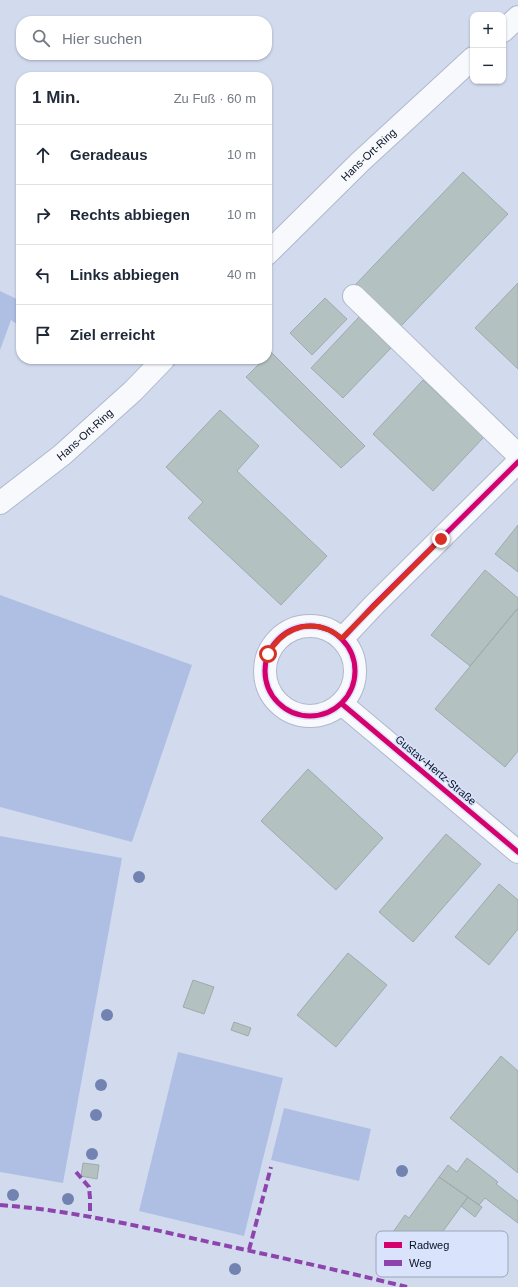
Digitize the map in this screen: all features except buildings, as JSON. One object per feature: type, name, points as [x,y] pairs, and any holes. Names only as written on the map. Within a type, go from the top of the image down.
[{"type":"street","points":[[506,28],[518,18]]},
{"type":"street","name":"Hans-Ort-Ring","points":[[272,249],[360,162],[470,61]]},
{"type":"street","points":[[354,296],[518,455]]},
{"type":"street","name":"Hans-Ort-Ring","points":[[0,503],[62,454],[132,391],[159,364]]},
{"type":"street","points":[[342,638],[518,462]]},
{"type":"street","points":[[314,626],[329,630],[342,638],[351,651],[355,666],[354,681],[348,696],[342,704],[326,714],[313,717],[299,715],[286,710],[276,701],[268,689],[265,676],[265,665],[268,654],[273,645],[284,634],[298,627],[314,626]]},
{"type":"street","name":"Gustav-Hertz-Straße","points":[[342,704],[518,852]]},
{"type":"shaded area","points":[[0,291],[16,299],[16,324],[11,320],[0,350]]},
{"type":"shaded area","points":[[0,595],[192,665],[132,842],[0,807]]},
{"type":"shaded area","points":[[0,836],[122,858],[63,1183],[0,1172]]},
{"type":"shaded area","points":[[178,1052],[283,1078],[244,1236],[139,1211]]},
{"type":"shaded area","points":[[284,1108],[371,1129],[359,1181],[271,1160]]},
{"type":"marked path","points":[[249,1250],[271,1167]]},
{"type":"marked path","points":[[76,1172],[89,1187],[90,1216]]},
{"type":"marked path","points":[[0,1205],[51,1210],[126,1224],[407,1287]]},
{"type":"cycle path","points":[[342,639],[374,605],[518,462]]},
{"type":"cycle path","points":[[310,626],[327,629],[342,639],[352,654],[355,671],[352,688],[342,703],[327,713],[310,716],[293,713],[278,703],[268,688],[265,671],[268,654],[278,639],[293,629],[310,626]]},
{"type":"cycle path","points":[[342,704],[518,852]]},
{"type":"route","points":[[268,654],[273,645],[284,634],[298,627],[314,626],[329,630],[342,638],[441,539]]}]
